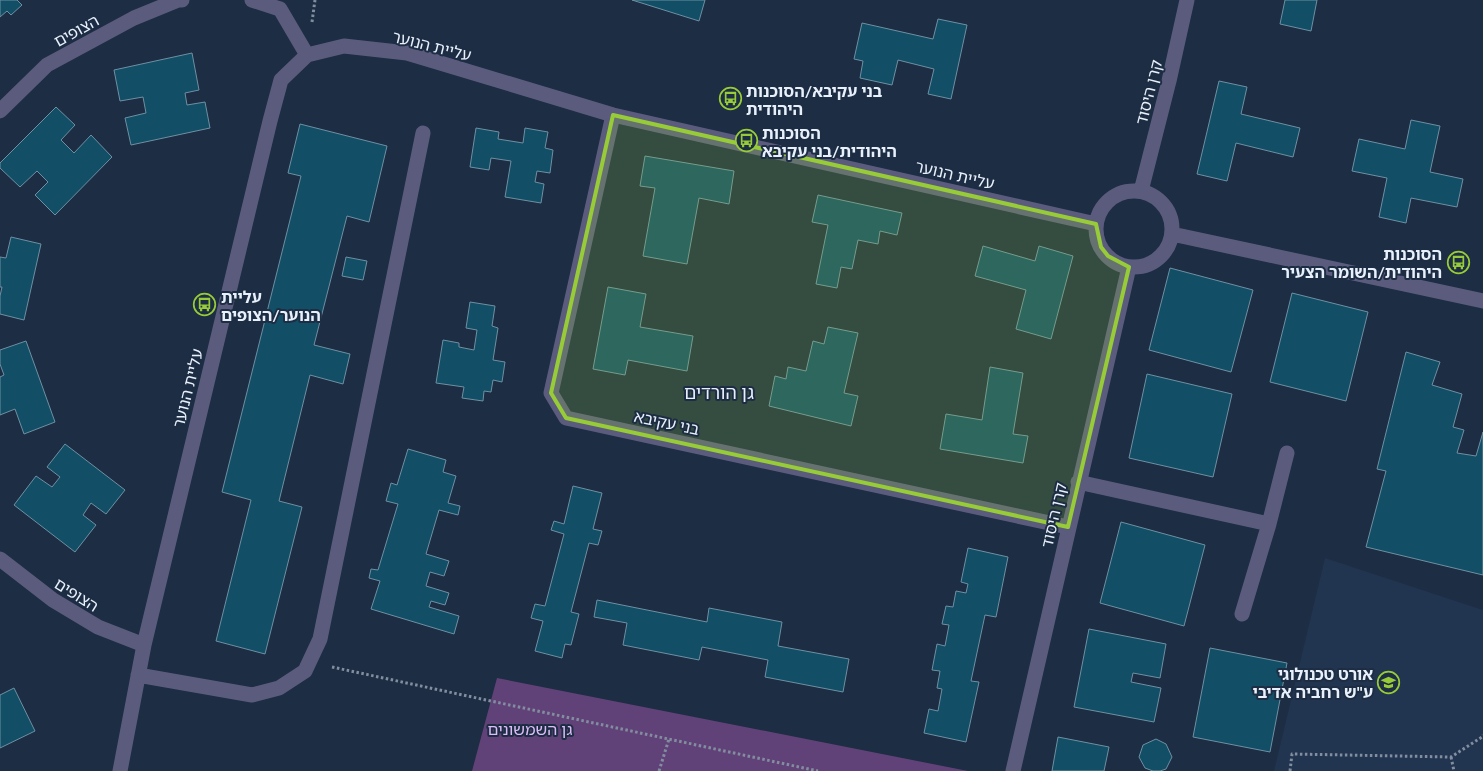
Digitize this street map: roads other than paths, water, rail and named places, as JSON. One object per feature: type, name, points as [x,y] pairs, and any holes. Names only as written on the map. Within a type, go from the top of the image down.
[{"type":"street","name":"הצופים","points":[[0,110],[47,66],[134,18],[182,0]]},
{"type":"street","points":[[252,0],[280,9],[307,55]]},
{"type":"street","name":"קרן היסוד","points":[[1141,191],[1187,0]]},
{"type":"street","name":"עליית הנוער","points":[[120,771],[144,645],[272,113],[282,80],[307,55],[344,46],[407,53],[613,115],[1096,224]]},
{"type":"street","name":"בני עקיבא","points":[[613,115],[551,393],[566,418],[1068,527]]},
{"type":"street","points":[[138,675],[252,695],[279,688],[305,671],[320,640],[422,133]]},
{"type":"street","points":[[1129,191],[1141,191],[1152,195],[1161,202],[1170,217],[1172,234],[1162,256],[1152,263],[1141,267],[1129,267],[1118,263],[1108,256],[1101,247],[1097,236],[1096,224],[1100,212],[1112,198],[1129,191]]},
{"type":"street","points":[[1172,234],[1483,301]]},
{"type":"street","name":"קרן היסוד","points":[[1013,771],[1129,267]]},
{"type":"street","points":[[1242,614],[1269,524],[1287,453]]},
{"type":"street","points":[[1078,482],[1269,524]]},
{"type":"street","name":"הצופים","points":[[0,559],[53,600],[98,627],[144,645]]},
{"type":"place","name":"בני עקיבא/הסוכנות היהודית","points":[[730,99]]},
{"type":"place","name":"הסוכנות היהודית/בני עקיבא","points":[[746,141]]},
{"type":"place","name":"הסוכנות היהודית/השומר הצעיר","points":[[1458,262]]},
{"type":"place","name":"עליית הנוער/הצופים","points":[[205,305]]},
{"type":"place","name":"אורט טכנולוגי ע\"ש רחביה אדיבי","points":[[1389,682]]},
{"type":"district","name":"גן הורדים","points":[[719,392]]},
{"type":"park label","name":"גן השמשונים","points":[[530,728]]}]
